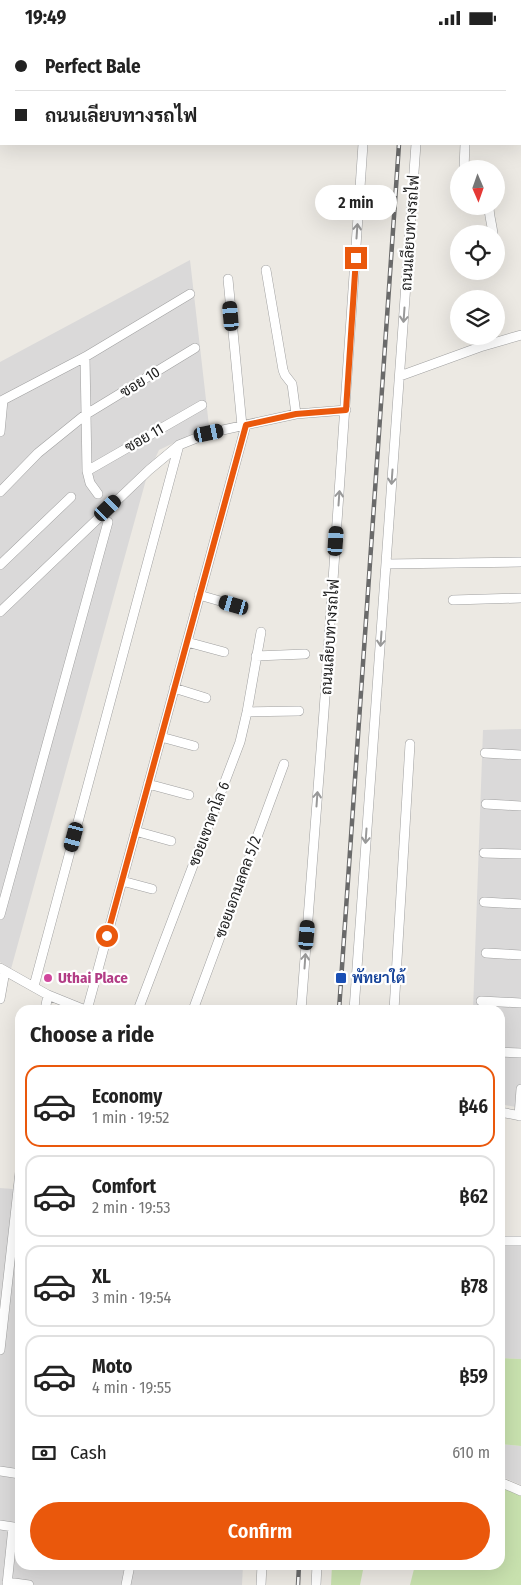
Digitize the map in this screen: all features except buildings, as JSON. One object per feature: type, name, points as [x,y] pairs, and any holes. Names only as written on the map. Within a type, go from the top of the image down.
[{"type":"street","name":"ถนนเลียบทางรถไฟ","points":[[301,1005],[346,410],[363,145]]},
{"type":"street","name":"ถนนเลียบทางรถไฟ","points":[[354,1005],[416,145]]},
{"type":"street","points":[[464,160],[465,145]]},
{"type":"street","points":[[266,270],[282,370],[292,384],[296,414]]},
{"type":"street","points":[[87,1005],[244,426],[228,279]]},
{"type":"street","points":[[0,432],[3,400],[85,357],[190,294]]},
{"type":"street","points":[[400,376],[480,347],[521,335]]},
{"type":"street","name":"ซอย 10","points":[[0,492],[38,453],[85,415],[195,348]]},
{"type":"street","points":[[85,357],[86,471],[90,483],[98,494]]},
{"type":"street","name":"ซอย 11","points":[[86,471],[202,405]]},
{"type":"street","points":[[0,611],[178,445],[209,433],[296,414],[346,410]]},
{"type":"street","points":[[34,987],[178,445]]},
{"type":"street","points":[[0,565],[71,497]]},
{"type":"street","points":[[0,915],[108,522]]},
{"type":"street","points":[[386,564],[521,562]]},
{"type":"street","points":[[199,595],[234,605]]},
{"type":"street","points":[[453,600],[521,598]]},
{"type":"street","name":"ซอยเขาตาโล 6","points":[[140,1005],[240,742],[248,712],[261,632]]},
{"type":"street","points":[[187,642],[224,652]]},
{"type":"street","points":[[256,656],[305,654]]},
{"type":"street","points":[[174,688],[206,698]]},
{"type":"street","points":[[248,712],[300,711]]},
{"type":"street","points":[[161,737],[194,746]]},
{"type":"street","points":[[394,1005],[410,744]]},
{"type":"street","points":[[485,753],[521,755]]},
{"type":"street","name":"ซอยเอกมลคล 5/2","points":[[194,1005],[284,765]]},
{"type":"street","points":[[148,784],[189,795]]},
{"type":"street","points":[[486,804],[521,806]]},
{"type":"street","points":[[135,831],[170,841]]},
{"type":"street","points":[[484,853],[521,854]]},
{"type":"street","points":[[122,881],[152,889]]},
{"type":"street","points":[[484,902],[521,904]]},
{"type":"street","points":[[486,953],[521,955]]},
{"type":"street","points":[[0,999],[3,969],[48,995],[73,1005]]},
{"type":"street","points":[[46,1005],[48,995]]},
{"type":"street","points":[[481,1001],[521,1003]]},
{"type":"street","points":[[505,1052],[521,1053]]},
{"type":"street","points":[[505,1113],[520,1116],[521,1089]]},
{"type":"street","points":[[0,1350],[15,1216]]},
{"type":"street","points":[[505,1241],[521,1241]]},
{"type":"street","points":[[0,1471],[15,1473]]},
{"type":"street","points":[[505,1484],[521,1491]]},
{"type":"street","points":[[0,1525],[15,1527]]},
{"type":"street","points":[[15,1533],[7,1583],[29,1585]]},
{"type":"street","points":[[126,1585],[129,1570]]},
{"type":"street","points":[[261,1585],[262,1570]]},
{"type":"street","points":[[316,1585],[318,1570]]},
{"type":"shaded area","points":[[190,260],[209,426],[159,450],[147,476],[11,969],[0,962],[0,362]]},
{"type":"shaded area","points":[[521,729],[521,1108],[505,1105],[505,1005],[473,1005],[483,730]]},
{"type":"shaded area","points":[[15,1176],[15,1570],[243,1570],[242,1585],[0,1585],[0,1188],[13,1189]]},
{"type":"shaded area","points":[[505,1244],[521,1246],[521,1359],[505,1358]]},
{"type":"shaded area","points":[[505,1444],[521,1446],[521,1485],[505,1478]]},
{"type":"green space","points":[[505,1358],[521,1359],[521,1446],[505,1444]]},
{"type":"green space","points":[[505,1487],[521,1495],[521,1585],[410,1585],[414,1570],[505,1570]]},
{"type":"green space","points":[[332,1570],[363,1570],[360,1585],[331,1585]]},
{"type":"railway","points":[[339,1005],[399,145]]},
{"type":"railway","points":[[298,1585],[299,1570]]},
{"type":"place","name":"Uthai Place","points":[[48,978]]},
{"type":"place","name":"พัทยาใต้","points":[[341,978]]},
{"type":"route","points":[[107,936],[246,425],[296,414],[346,410],[356,258]]}]
